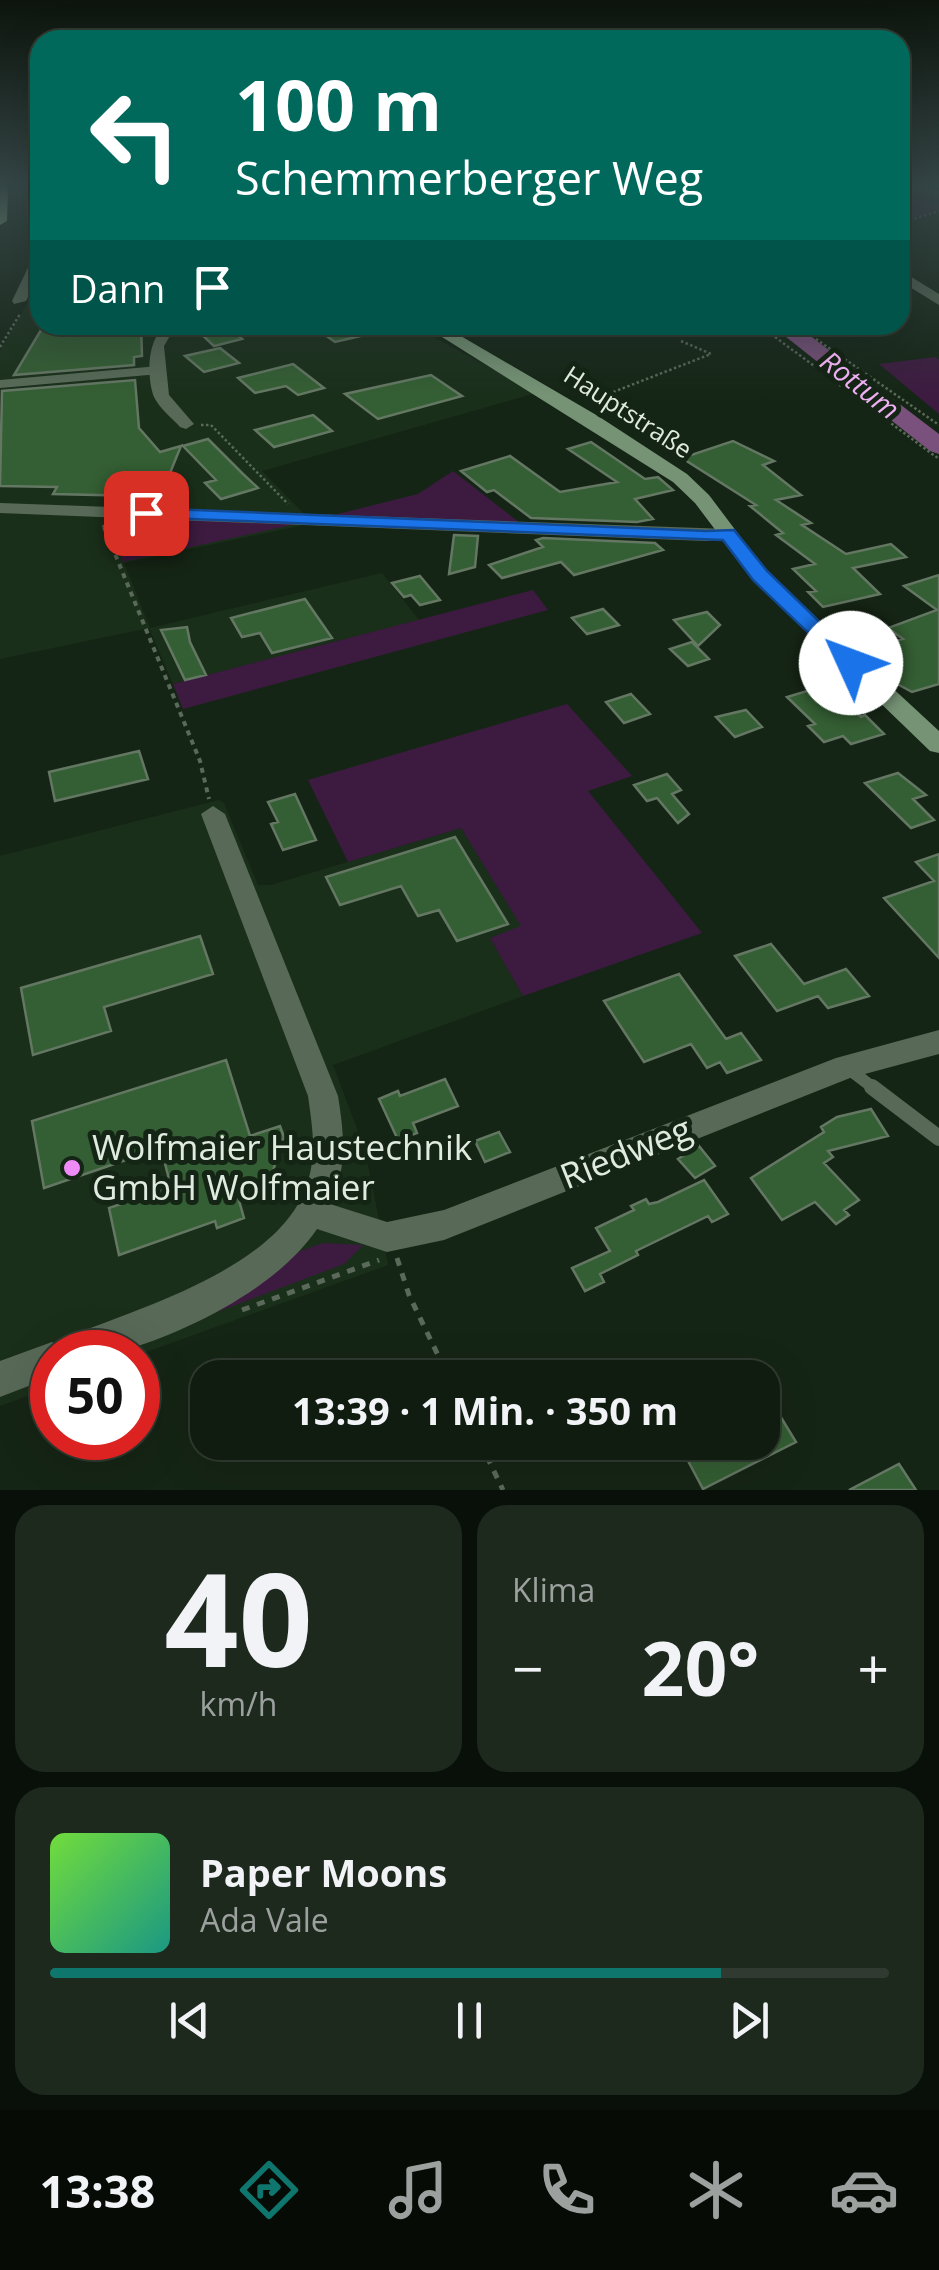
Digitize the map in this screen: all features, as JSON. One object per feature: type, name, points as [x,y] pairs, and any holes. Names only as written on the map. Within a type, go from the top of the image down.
[{"type":"main road","name":"Hauptstraße","points":[[448,335],[680,478],[777,593],[939,745]]},
{"type":"street","points":[[19,301],[30,278]]},
{"type":"street","points":[[910,281],[939,301]]},
{"type":"street","points":[[162,335],[159,339],[161,396],[186,424]]},
{"type":"street","points":[[0,508],[728,534]]},
{"type":"street","points":[[134,1330],[184,1312],[238,1282],[281,1246],[312,1213],[330,1144],[323,1096],[213,814]]},
{"type":"street","name":"Riedweg","points":[[312,1213],[388,1237],[444,1225],[846,1066],[939,1042]]},
{"type":"street","points":[[0,1378],[30,1368]]},
{"type":"lane","points":[[0,384],[159,370]]},
{"type":"lane","points":[[846,1066],[939,1138]]},
{"type":"path","points":[[773,335],[939,458]]},
{"type":"path","points":[[811,335],[939,425]]},
{"type":"path","points":[[572,408],[711,354],[681,341]]},
{"type":"path","points":[[186,424],[210,426],[304,519]]},
{"type":"path","points":[[106,512],[102,526],[200,761],[213,814]]},
{"type":"path","points":[[237,1312],[396,1254],[409,1295],[440,1360]]},
{"type":"path","points":[[489,1460],[504,1490]]},
{"type":"shaded area","points":[[30,298],[30,335],[430,335],[536,393],[262,471],[313,523],[124,563],[150,628],[382,573],[419,620],[173,684],[149,628],[0,659],[0,351]]},
{"type":"shaded area","points":[[936,357],[939,414],[879,364]]},
{"type":"shaded area","points":[[453,471],[520,523],[330,516],[418,494]]},
{"type":"shaded area","points":[[126,515],[305,522],[123,562],[109,522]]},
{"type":"shaded area","points":[[533,590],[548,610],[183,709],[173,684]]},
{"type":"shaded area","points":[[567,704],[632,776],[588,791],[702,933],[523,996],[490,938],[521,926],[461,828],[348,862],[308,780]]},
{"type":"shaded area","points":[[219,800],[224,803],[258,885],[271,885],[461,828],[522,927],[490,938],[523,996],[333,1065],[365,1150],[388,1265],[160,1347],[160,1330],[30,1330],[30,1395],[0,1406],[0,856]]},
{"type":"shaded area","points":[[323,1243],[363,1245],[344,1264],[217,1312],[266,1279],[287,1256]]},
{"type":"building","points":[[38,335],[141,335],[142,356],[134,357],[134,365],[14,375]]},
{"type":"building","points":[[202,335],[237,335],[242,339],[214,346]]},
{"type":"building","points":[[325,335],[365,335],[335,342]]},
{"type":"building","points":[[220,348],[239,363],[204,372],[185,356]]},
{"type":"building","points":[[293,364],[324,388],[298,395],[286,386],[255,393],[238,378]]},
{"type":"building","points":[[431,375],[462,396],[378,419],[345,394]]},
{"type":"building","points":[[135,380],[139,428],[160,452],[181,446],[157,505],[136,504],[140,496],[53,494],[57,487],[0,486],[2,391]]},
{"type":"building","points":[[313,415],[332,431],[274,447],[255,430]]},
{"type":"building","points":[[208,439],[258,488],[221,499],[205,483],[216,480],[183,446]]},
{"type":"building","points":[[733,441],[774,461],[763,465],[801,495],[776,500],[811,523],[802,525],[846,554],[891,544],[906,557],[853,568],[880,594],[823,607],[808,592],[816,591],[793,569],[815,564],[776,535],[783,533],[750,506],[756,505],[682,458]]},
{"type":"building","points":[[591,442],[645,479],[658,477],[673,490],[635,499],[653,519],[637,522],[531,518],[461,471],[510,456],[560,492],[617,482],[568,449]]},
{"type":"building","points":[[126,522],[150,523],[142,534],[149,549],[130,553],[120,533]]},
{"type":"building","points":[[454,535],[478,536],[475,567],[449,574]]},
{"type":"building","points":[[536,540],[655,543],[663,550],[574,575],[561,562],[502,578],[489,565],[543,547]]},
{"type":"building","points":[[939,575],[939,684],[912,692],[888,679],[896,676],[866,648],[903,639],[888,628],[937,610],[904,586]]},
{"type":"building","points":[[420,576],[440,600],[420,605],[411,595],[404,597],[392,583]]},
{"type":"building","points":[[305,599],[332,638],[272,653],[260,633],[242,637],[231,618]]},
{"type":"building","points":[[603,609],[619,625],[587,634],[572,618]]},
{"type":"building","points":[[707,612],[720,625],[698,646],[674,620]]},
{"type":"building","points":[[187,627],[206,675],[185,680],[161,630]]},
{"type":"building","points":[[692,642],[709,659],[688,666],[670,649]]},
{"type":"building","points":[[827,685],[884,734],[851,744],[843,736],[824,742],[808,726],[815,724],[787,697]]},
{"type":"building","points":[[631,694],[650,714],[624,723],[606,702]]},
{"type":"building","points":[[746,710],[762,727],[735,737],[716,717]]},
{"type":"building","points":[[139,751],[148,779],[55,801],[49,772]]},
{"type":"building","points":[[898,773],[926,795],[913,799],[934,820],[911,828],[865,783]]},
{"type":"building","points":[[667,774],[681,790],[672,794],[689,814],[678,823],[657,798],[647,801],[634,785]]},
{"type":"building","points":[[295,794],[316,840],[283,850],[271,824],[278,822],[268,802]]},
{"type":"building","points":[[455,837],[508,924],[457,941],[439,910],[418,916],[401,886],[340,905],[326,877]]},
{"type":"building","points":[[939,854],[939,958],[884,898],[934,881],[916,862]]},
{"type":"building","points":[[200,936],[213,974],[104,1007],[111,1031],[33,1055],[21,988]]},
{"type":"building","points":[[771,944],[804,984],[846,969],[869,996],[828,1008],[818,996],[777,1011],[735,956]]},
{"type":"building","points":[[679,974],[726,1039],[741,1033],[761,1060],[727,1073],[720,1062],[707,1068],[691,1044],[644,1062],[604,1001]]},
{"type":"building","name":"Wolfmaier Haustechnik GmbH Wolfmaier","points":[[226,1060],[250,1136],[280,1126],[284,1137],[271,1177],[236,1190],[244,1218],[217,1228],[215,1221],[119,1255],[109,1208],[171,1187],[161,1148],[44,1188],[32,1121]]},
{"type":"building","points":[[445,1079],[458,1106],[413,1123],[417,1133],[398,1140],[379,1099],[398,1091],[400,1096]]},
{"type":"building","points":[[871,1109],[888,1136],[828,1151],[833,1157],[824,1163],[859,1200],[844,1210],[849,1215],[836,1224],[815,1202],[782,1220],[751,1178],[824,1132],[821,1127],[837,1117]]},
{"type":"building","points":[[499,1132],[510,1152],[485,1162],[475,1141]]},
{"type":"building","points":[[699,1146],[715,1166],[695,1178],[678,1159]]},
{"type":"building","points":[[704,1180],[728,1214],[712,1222],[708,1216],[636,1251],[638,1255],[600,1274],[604,1282],[585,1291],[572,1268],[610,1251],[596,1228],[634,1210],[631,1206],[646,1199],[649,1204],[658,1202]]},
{"type":"building","points":[[780,1416],[796,1442],[780,1450]]},
{"type":"building","points":[[688,1460],[760,1460],[703,1489]]},
{"type":"building","points":[[899,1464],[916,1490],[849,1490]]},
{"type":"waterway","name":"Rottum","points":[[795,335],[939,446]]},
{"type":"place","name":"Wolfmaier Haustechnik GmbH Wolfmaier","points":[[72,1168]]},
{"type":"route","points":[[146,513],[728,534],[760,576],[851,663]]}]
